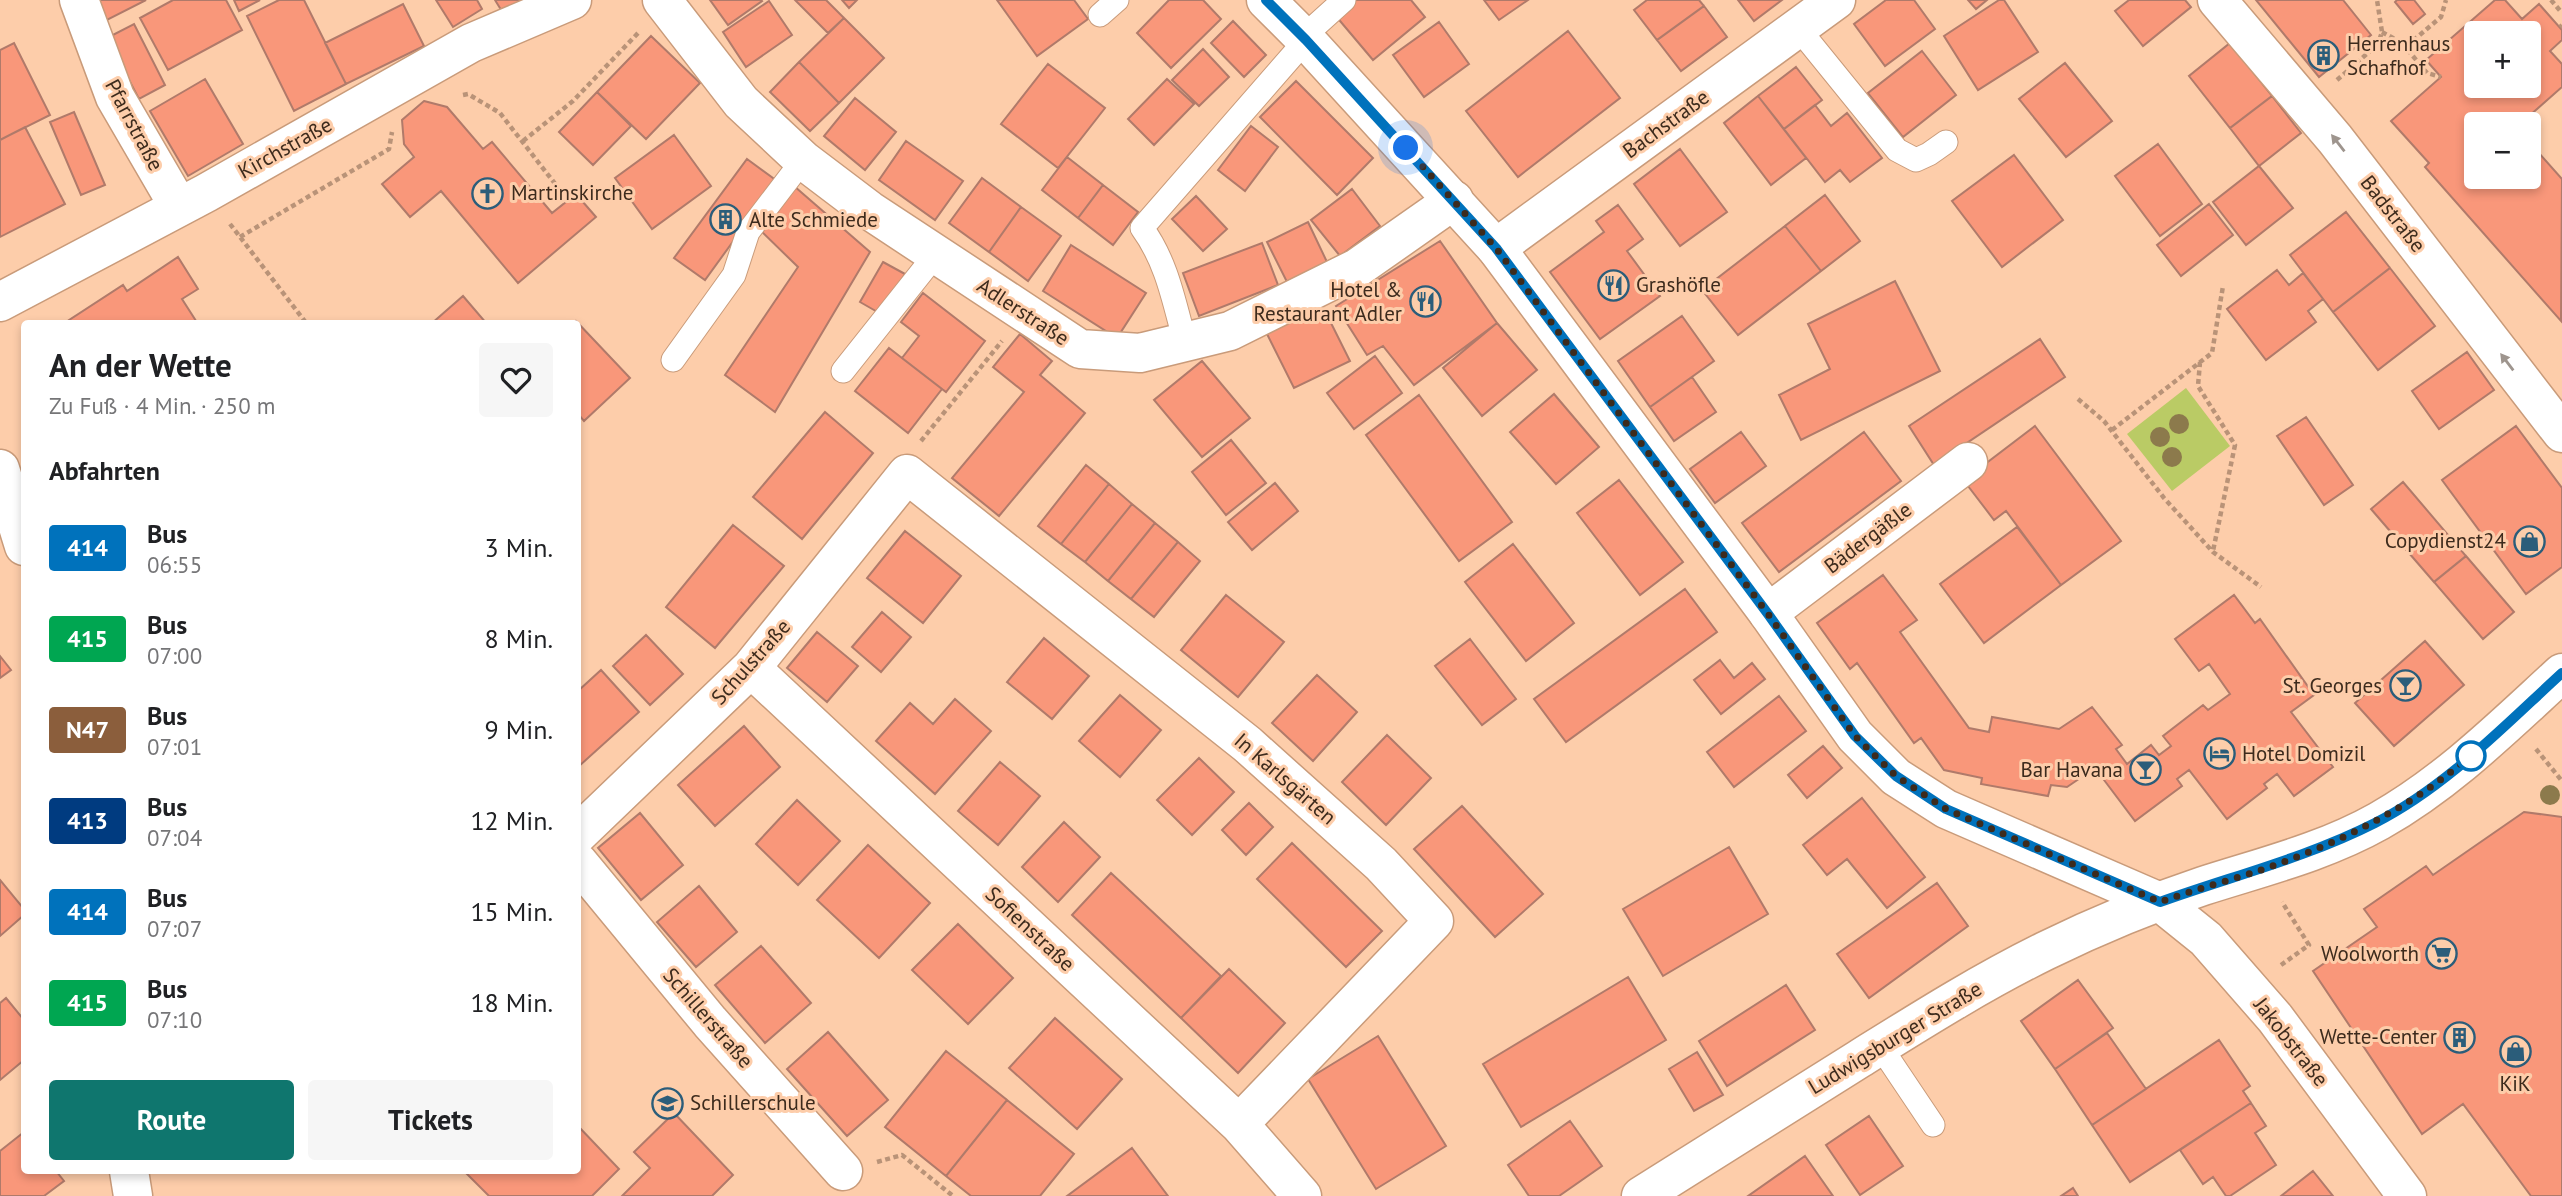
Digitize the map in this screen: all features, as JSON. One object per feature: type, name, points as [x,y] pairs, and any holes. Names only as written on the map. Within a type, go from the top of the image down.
[{"type":"street","name":"Pfarrstraße","points":[[79,0],[115,97],[192,200]]},
{"type":"street","name":"Kirchstraße","points":[[0,302],[192,200],[471,43],[572,0]]},
{"type":"street","name":"Adlerstraße","points":[[662,0],[741,102],[803,160],[869,210],[1080,349],[1140,353],[1230,331],[1357,268],[1454,200]]},
{"type":"street","name":"Jakobstraße","points":[[1266,0],[1496,248],[1768,614],[1855,736],[1896,776],[1946,809],[2160,902],[2206,939],[2275,1018],[2407,1196]]},
{"type":"street","name":"Bachstraße","points":[[1496,248],[1836,0]]},
{"type":"street","name":"Badstraße","points":[[2217,0],[2335,139],[2562,433]]},
{"type":"street","name":"Bädergäßle","points":[[1768,614],[1968,462]]},
{"type":"street","points":[[0,470],[21,536]]},
{"type":"street","name":"Schulstraße","points":[[581,831],[751,668],[907,474]]},
{"type":"street","name":"In Karlsgärten","points":[[907,474],[1247,744],[1381,864],[1434,921],[1240,1124]]},
{"type":"street","name":"Sofienstraße","points":[[751,668],[1240,1124],[1302,1196]]},
{"type":"street","name":"Ludwigsburger Straße","points":[[1641,1196],[1880,1046],[2014,966],[2102,924],[2203,886],[2261,870],[2377,822],[2423,795],[2562,673]]},
{"type":"street","name":"Schillerstraße","points":[[581,866],[710,1022],[843,1171]]},
{"type":"street","points":[[129,1174],[133,1196]]},
{"type":"lane","points":[[1185,342],[1167,275],[1156,246],[1142,228],[1305,39],[1344,0]]},
{"type":"lane","points":[[1798,27],[1897,150],[1916,160],[1946,142]]},
{"type":"lane","points":[[673,360],[734,275],[748,232],[803,160]]},
{"type":"lane","points":[[843,372],[936,254]]},
{"type":"lane","points":[[1880,1046],[1933,1125]]},
{"type":"path","points":[[2307,106],[2378,44],[2382,32],[2377,0]]},
{"type":"path","points":[[2402,43],[2416,38],[2441,17],[2446,0]]},
{"type":"path","points":[[2551,0],[2562,13]]},
{"type":"path","points":[[523,141],[573,101],[640,33],[634,25]]},
{"type":"path","points":[[2382,32],[2402,43],[2427,74],[2441,77]]},
{"type":"path","points":[[455,95],[468,94],[500,113],[556,185]]},
{"type":"path","points":[[240,237],[389,149],[393,128]]},
{"type":"path","points":[[192,200],[240,237],[304,320]]},
{"type":"path","points":[[2112,430],[2212,353],[2223,286]]},
{"type":"path","points":[[922,439],[1024,313]]},
{"type":"path","points":[[2200,362],[2198,386],[2235,445],[2213,552]]},
{"type":"path","points":[[2078,399],[2105,421],[2164,498],[2213,552],[2261,587]]},
{"type":"path","points":[[2241,980],[2279,966],[2309,945],[2261,870]]},
{"type":"path","points":[[843,1171],[902,1155],[953,1196]]},
{"type":"green space","points":[[2186,388],[2230,446],[2172,491],[2127,434]]},
{"type":"building","points":[[89,0],[146,0],[101,23]]},
{"type":"building","points":[[173,0],[226,0],[242,30],[168,70],[140,18]]},
{"type":"building","points":[[234,0],[260,0],[239,11]]},
{"type":"building","points":[[279,0],[304,0],[346,84],[294,111],[247,16]]},
{"type":"building","points":[[436,0],[477,0],[482,9],[453,27]]},
{"type":"building","points":[[495,0],[528,0],[503,13]]},
{"type":"building","points":[[710,0],[761,0],[762,1],[728,25]]},
{"type":"building","points":[[795,0],[826,0],[844,18],[828,33]]},
{"type":"building","points":[[842,0],[857,0],[849,8]]},
{"type":"building","points":[[997,0],[1074,0],[1088,19],[1037,56]]},
{"type":"building","points":[[1169,0],[1203,0],[1221,19],[1171,68],[1137,33]]},
{"type":"building","points":[[1353,0],[1411,0],[1425,17],[1373,60],[1335,15]]},
{"type":"building","points":[[1484,0],[1528,0],[1499,20]]},
{"type":"building","points":[[1647,0],[1699,0],[1704,6],[1657,40],[1634,10]]},
{"type":"building","points":[[1738,0],[1782,0],[1754,21]]},
{"type":"building","points":[[1886,0],[1914,0],[1935,29],[1885,66],[1854,24]]},
{"type":"building","points":[[1968,0],[1987,0],[1976,9]]},
{"type":"building","points":[[1999,0],[2004,0],[2038,52],[1978,90],[1944,36]]},
{"type":"building","points":[[2129,0],[2185,0],[2191,7],[2143,46],[2115,11]]},
{"type":"building","name":"Herrenhaus Schafhof","points":[[2256,0],[2343,0],[2371,35],[2319,77]]},
{"type":"building","points":[[2414,0],[2425,14],[2413,24],[2395,2]]},
{"type":"building","points":[[2495,0],[2505,0],[2522,19],[2539,4],[2562,30],[2562,40],[2550,51],[2562,64],[2562,87],[2534,112],[2464,112],[2464,189],[2541,189],[2541,155],[2562,179],[2561,321],[2425,167],[2429,163],[2391,121],[2441,77],[2426,60],[2464,27],[2464,98],[2541,98],[2541,21],[2471,21]]},
{"type":"building","points":[[769,1],[792,35],[746,67],[723,32]]},
{"type":"building","points":[[403,4],[424,46],[346,84],[325,43]]},
{"type":"building","points":[[1704,6],[1727,37],[1681,71],[1657,40]]},
{"type":"building","points":[[844,18],[884,58],[839,103],[799,62]]},
{"type":"building","points":[[1233,21],[1266,55],[1244,77],[1211,43]]},
{"type":"building","points":[[1439,22],[1469,64],[1424,97],[1393,55]]},
{"type":"building","points":[[134,24],[165,85],[139,99],[107,38]]},
{"type":"building","points":[[1568,31],[1620,98],[1518,177],[1466,111]]},
{"type":"building","points":[[651,36],[700,83],[646,139],[597,92]]},
{"type":"building","points":[[14,43],[50,115],[0,140],[0,50]]},
{"type":"building","points":[[2230,43],[2272,96],[2230,128],[2189,76]]},
{"type":"building","points":[[1203,49],[1229,77],[1199,106],[1172,80]]},
{"type":"building","points":[[1922,51],[1956,95],[1903,137],[1868,93]]},
{"type":"building","points":[[799,62],[839,103],[810,131],[770,92]]},
{"type":"building","points":[[2065,63],[2112,121],[2066,157],[2019,99]]},
{"type":"building","points":[[1048,64],[1105,108],[1058,168],[1001,124]]},
{"type":"building","points":[[1796,67],[1822,100],[1784,129],[1758,96]]},
{"type":"building","points":[[205,79],[243,144],[188,176],[150,111]]},
{"type":"building","points":[[1167,79],[1194,104],[1154,145],[1128,119]]},
{"type":"building","points":[[1296,81],[1373,158],[1337,195],[1260,117]]},
{"type":"building","points":[[597,92],[631,126],[593,165],[559,132]]},
{"type":"building","points":[[1758,96],[1806,158],[1771,185],[1724,123]]},
{"type":"building","points":[[2272,96],[2301,133],[2259,166],[2230,128]]},
{"type":"building","points":[[855,98],[896,132],[865,170],[824,136]]},
{"type":"building","name":"Martinskirche","points":[[424,101],[447,107],[483,149],[492,142],[552,213],[576,194],[596,217],[518,283],[441,191],[410,217],[382,184],[414,157],[404,144],[402,120]]},
{"type":"building","points":[[1815,105],[1831,126],[1847,113],[1882,158],[1850,182],[1840,170],[1825,182],[1784,129]]},
{"type":"building","points":[[74,112],[105,185],[81,195],[50,122]]},
{"type":"building","points":[[1251,126],[1278,147],[1245,191],[1218,170]]},
{"type":"building","points":[[25,127],[65,204],[0,237],[0,140]]},
{"type":"building","points":[[674,135],[711,186],[652,229],[615,178]]},
{"type":"building","points":[[906,141],[963,181],[935,220],[879,180]]},
{"type":"building","points":[[2158,144],[2202,204],[2160,236],[2115,176]]},
{"type":"building","points":[[1680,149],[1727,212],[1680,246],[1634,184]]},
{"type":"building","points":[[2014,155],[2063,220],[2002,267],[1952,201]]},
{"type":"building","points":[[1067,157],[1103,185],[1078,218],[1042,190]]},
{"type":"building","name":"Alte Schmiede","points":[[747,159],[777,181],[705,280],[674,258]]},
{"type":"building","points":[[2259,166],[2293,208],[2246,245],[2213,202]]},
{"type":"building","points":[[982,178],[1021,207],[989,252],[949,223]]},
{"type":"building","points":[[1103,185],[1138,212],[1113,245],[1078,218]]},
{"type":"building","points":[[794,186],[870,252],[775,412],[725,375],[798,267],[757,227]]},
{"type":"building","points":[[1352,189],[1380,226],[1340,256],[1311,220]]},
{"type":"building","points":[[1825,195],[1860,241],[1821,271],[1785,226]]},
{"type":"building","points":[[1196,196],[1227,229],[1203,251],[1172,219]]},
{"type":"building","points":[[2209,204],[2233,235],[2181,276],[2157,245]]},
{"type":"building","points":[[1618,205],[1643,239],[1627,251],[1660,296],[1600,339],[1550,272],[1604,232],[1596,221]]},
{"type":"building","points":[[1021,207],[1061,236],[1028,281],[989,252]]},
{"type":"building","points":[[2346,212],[2390,268],[2333,312],[2290,255]]},
{"type":"building","points":[[1308,222],[1327,262],[1287,282],[1267,242]]},
{"type":"building","points":[[1785,226],[1821,271],[1738,335],[1702,290]]},
{"type":"building","points":[[1440,241],[1497,323],[1414,385],[1383,346],[1367,355],[1336,306]]},
{"type":"building","points":[[1262,243],[1278,285],[1199,316],[1183,273]]},
{"type":"building","points":[[1071,245],[1146,293],[1117,338],[1043,291]]},
{"type":"building","points":[[178,257],[198,289],[182,299],[195,320],[69,320],[123,285],[127,291]]},
{"type":"building","points":[[883,262],[905,274],[881,314],[860,302]]},
{"type":"building","points":[[2390,268],[2435,326],[2378,370],[2333,312]]},
{"type":"building","points":[[2277,270],[2289,285],[2303,273],[2323,299],[2308,311],[2316,322],[2266,360],[2227,309]]},
{"type":"building","points":[[1895,281],[1940,371],[1801,440],[1779,395],[1830,369],[1808,324]]},
{"type":"building","points":[[923,293],[985,341],[946,392],[902,358],[919,336],[901,322]]},
{"type":"building","points":[[463,296],[484,320],[436,320]]},
{"type":"building","points":[[1322,305],[1350,361],[1294,388],[1266,332]]},
{"type":"building","points":[[1682,316],[1714,361],[1650,407],[1618,361]]},
{"type":"building","points":[[1497,323],[1537,370],[1482,416],[1443,368]]},
{"type":"building","points":[[581,326],[630,378],[584,421],[581,418]]},
{"type":"building","points":[[1020,334],[1052,361],[1040,375],[1085,413],[999,516],[952,478],[1024,392],[993,367]]},
{"type":"building","points":[[2040,339],[2065,377],[1934,465],[1909,426]]},
{"type":"building","points":[[889,348],[942,389],[908,433],[855,391]]},
{"type":"building","points":[[2467,352],[2494,390],[2439,429],[2412,391]]},
{"type":"building","points":[[1375,356],[1402,393],[1354,429],[1327,393]]},
{"type":"building","points":[[1202,361],[1250,418],[1202,457],[1154,400]]},
{"type":"building","points":[[1692,377],[1716,412],[1674,441],[1650,407]]},
{"type":"building","points":[[1554,394],[1599,447],[1556,484],[1510,432]]},
{"type":"building","points":[[1419,395],[1512,522],[1459,561],[1366,435]]},
{"type":"building","points":[[825,412],[873,453],[802,539],[753,497]]},
{"type":"building","points":[[2306,417],[2353,485],[2324,505],[2277,436]]},
{"type":"building","points":[[2035,426],[2121,541],[2061,585],[2006,511],[1994,520],[1968,486],[1980,477],[1976,471]]},
{"type":"building","points":[[2516,426],[2562,488],[2562,567],[2526,594],[2442,480]]},
{"type":"building","points":[[1741,432],[1766,466],[1715,503],[1690,469]]},
{"type":"building","points":[[1864,432],[1901,481],[1779,572],[1742,523]]},
{"type":"building","points":[[1231,440],[1266,483],[1226,515],[1192,472]]},
{"type":"building","points":[[1086,465],[1109,484],[1061,544],[1038,526]]},
{"type":"building","points":[[1619,480],[1683,562],[1640,595],[1577,513]]},
{"type":"building","points":[[2403,482],[2466,556],[2434,582],[2371,509]]},
{"type":"building","points":[[1275,483],[1298,511],[1252,550],[1228,522]]},
{"type":"building","points":[[1109,484],[1132,504],[1085,562],[1061,544]]},
{"type":"building","points":[[1132,504],[1155,523],[1108,581],[1085,562]]},
{"type":"building","points":[[1155,523],[1178,542],[1131,599],[1108,581]]},
{"type":"building","points":[[733,525],[784,566],[715,648],[666,607]]},
{"type":"building","points":[[2017,527],[2061,585],[1984,643],[1940,584]]},
{"type":"building","points":[[905,531],[961,576],[923,623],[867,578]]},
{"type":"building","points":[[1178,542],[1200,561],[1154,617],[1131,599]]},
{"type":"building","points":[[1513,544],[1574,623],[1526,661],[1465,582]]},
{"type":"building","points":[[2466,556],[2514,612],[2483,639],[2434,582]]},
{"type":"building","points":[[1883,575],[1917,620],[1900,632],[1969,728],[1989,732],[1992,717],[2059,729],[2092,707],[2122,745],[2116,749],[2127,764],[2151,745],[2159,755],[2171,746],[2163,736],[2203,705],[2208,710],[2230,694],[2209,664],[2199,671],[2175,639],[2234,595],[2255,623],[2260,619],[2314,695],[2291,712],[2333,767],[2294,796],[2277,774],[2264,784],[2267,788],[2227,819],[2189,770],[2177,779],[2182,786],[2135,821],[2095,768],[2067,787],[2051,785],[2048,796],[1981,784],[1982,778],[1944,770],[1921,738],[1914,743],[1857,663],[1850,669],[1817,623]]},
{"type":"building","points":[[1685,589],[1717,632],[1566,742],[1534,699]]},
{"type":"building","points":[[1226,595],[1284,642],[1238,697],[1181,650]]},
{"type":"building","points":[[882,612],[911,637],[881,672],[852,647]]},
{"type":"building","points":[[817,632],[858,666],[827,702],[787,668]]},
{"type":"building","points":[[646,635],[683,674],[650,705],[613,666]]},
{"type":"building","points":[[1044,638],[1089,676],[1052,719],[1007,682]]},
{"type":"building","points":[[1470,639],[1516,699],[1482,725],[1435,666]]},
{"type":"building","points":[[2425,641],[2464,685],[2394,746],[2355,703]]},
{"type":"building","points":[[0,656],[11,670],[0,678]]},
{"type":"building","points":[[1720,660],[1734,678],[1752,663],[1765,679],[1721,714],[1694,680]]},
{"type":"building","points":[[601,670],[639,712],[581,764],[581,688]]},
{"type":"building","points":[[1317,675],[1357,712],[1313,761],[1272,723]]},
{"type":"building","points":[[1120,695],[1161,730],[1120,777],[1079,741]]},
{"type":"building","points":[[1779,696],[1806,731],[1734,787],[1707,752]]},
{"type":"building","points":[[955,699],[991,731],[935,794],[876,741],[910,703],[933,724]]},
{"type":"building","points":[[744,726],[780,767],[715,826],[678,785]]},
{"type":"building","points":[[1387,735],[1431,778],[1386,825],[1342,782]]},
{"type":"building","points":[[1823,746],[1842,768],[1807,798],[1788,775]]},
{"type":"building","points":[[1199,758],[1234,792],[1192,835],[1157,800]]},
{"type":"building","points":[[1000,762],[1040,796],[998,845],[958,811]]},
{"type":"building","points":[[1862,798],[1925,877],[1887,908],[1847,859],[1827,875],[1803,845]]},
{"type":"building","points":[[797,800],[840,841],[798,885],[756,844]]},
{"type":"building","points":[[1249,803],[1273,827],[1246,855],[1222,830]]},
{"type":"building","points":[[1462,806],[1543,894],[1495,937],[1414,849]]},
{"type":"building","name":"Wette-Center","points":[[2524,812],[2562,817],[2562,1196],[2531,1196],[2463,1104],[2422,1134],[2313,971],[2377,927],[2364,909],[2426,866],[2433,875]]},
{"type":"building","points":[[640,813],[683,865],[641,900],[598,848]]},
{"type":"building","points":[[1064,822],[1100,857],[1058,902],[1022,867]]},
{"type":"building","points":[[1292,843],[1382,931],[1346,967],[1257,879]]},
{"type":"building","points":[[868,845],[930,903],[879,958],[817,900]]},
{"type":"building","points":[[1729,847],[1768,914],[1663,976],[1623,909]]},
{"type":"building","points":[[1111,873],[1221,976],[1181,1018],[1072,915]]},
{"type":"building","points":[[0,880],[21,905],[21,918],[0,936]]},
{"type":"building","points":[[1937,883],[1968,926],[1869,998],[1837,954]]},
{"type":"building","points":[[699,886],[737,932],[696,967],[657,922]]},
{"type":"building","points":[[958,924],[1013,978],[968,1024],[912,970]]},
{"type":"building","points":[[761,946],[811,1003],[765,1043],[715,985]]},
{"type":"building","points":[[1229,969],[1285,1023],[1238,1073],[1181,1018]]},
{"type":"building","points":[[1628,977],[1666,1040],[1521,1127],[1483,1064]]},
{"type":"building","points":[[2078,980],[2113,1028],[2055,1069],[2021,1021]]},
{"type":"building","points":[[1786,985],[1815,1030],[1727,1086],[1699,1041]]},
{"type":"building","points":[[6,998],[21,1016],[21,1062],[0,1080],[0,1003]]},
{"type":"building","points":[[1055,1018],[1122,1079],[1077,1129],[1009,1068]]},
{"type":"building","points":[[828,1032],[888,1100],[847,1136],[787,1069]]},
{"type":"building","points":[[2107,1033],[2146,1089],[2092,1125],[2055,1069]]},
{"type":"building","points":[[1378,1036],[1446,1146],[1376,1189],[1308,1079]]},
{"type":"building","points":[[2219,1040],[2250,1086],[2243,1091],[2251,1103],[2130,1182],[2092,1125]]},
{"type":"building","points":[[946,1051],[1007,1100],[946,1176],[885,1127]]},
{"type":"building","points":[[1697,1052],[1723,1095],[1694,1111],[1669,1069]]},
{"type":"building","points":[[1007,1100],[1074,1154],[1040,1196],[971,1196],[946,1176]]},
{"type":"building","points":[[2251,1103],[2266,1126],[2255,1133],[2276,1165],[2230,1196],[2226,1196],[2213,1177],[2203,1184],[2180,1150]]},
{"type":"building","points":[[674,1113],[733,1175],[712,1196],[622,1196],[650,1168],[634,1152]]},
{"type":"building","points":[[1869,1116],[1903,1166],[1860,1195],[1826,1145]]},
{"type":"building","points":[[1570,1121],[1602,1166],[1559,1196],[1529,1196],[1508,1165]]},
{"type":"building","points":[[581,1129],[619,1169],[592,1196],[489,1196],[467,1174],[581,1174]]},
{"type":"building","points":[[21,1134],[21,1174],[58,1174],[64,1181],[44,1196],[0,1196],[0,1151]]},
{"type":"building","points":[[1132,1148],[1168,1196],[1067,1196]]},
{"type":"building","points":[[1805,1156],[1833,1196],[1748,1196]]},
{"type":"building","points":[[2313,1171],[2333,1196],[2281,1196]]},
{"type":"building","points":[[2073,1188],[2078,1196],[2061,1196]]},
{"type":"bus line","name":"414","points":[[1266,0],[1306,40],[1496,248],[1768,614],[1855,736],[1896,776],[1946,809],[2160,902],[2203,886],[2261,870],[2377,822],[2423,795],[2562,673]]},
{"type":"place","name":"Herrenhaus Schafhof","points":[[2324,56]]},
{"type":"place","name":"Martinskirche","points":[[488,193]]},
{"type":"place","name":"Alte Schmiede","points":[[726,220]]},
{"type":"place","name":"Grashöfle","points":[[1613,285]]},
{"type":"place","name":"Hotel & Restaurant Adler","points":[[1425,302]]},
{"type":"place","name":"Copydienst24","points":[[2529,541]]},
{"type":"place","name":"St. Georges","points":[[2405,686]]},
{"type":"place","name":"Hotel Domizil","points":[[2219,754]]},
{"type":"place","name":"Bar Havana","points":[[2146,770]]},
{"type":"place","name":"Woolworth","points":[[2442,954]]},
{"type":"place","name":"Wette-Center","points":[[2460,1037]]},
{"type":"place","name":"KiK","points":[[2515,1052]]},
{"type":"place","name":"Schillerschule","points":[[667,1103]]},
{"type":"route","points":[[1406,148],[1496,248],[1768,614],[1855,736],[1896,776],[1946,809],[2160,902],[2203,886],[2261,870],[2377,822],[2423,795],[2479,748],[2471,756]]}]
